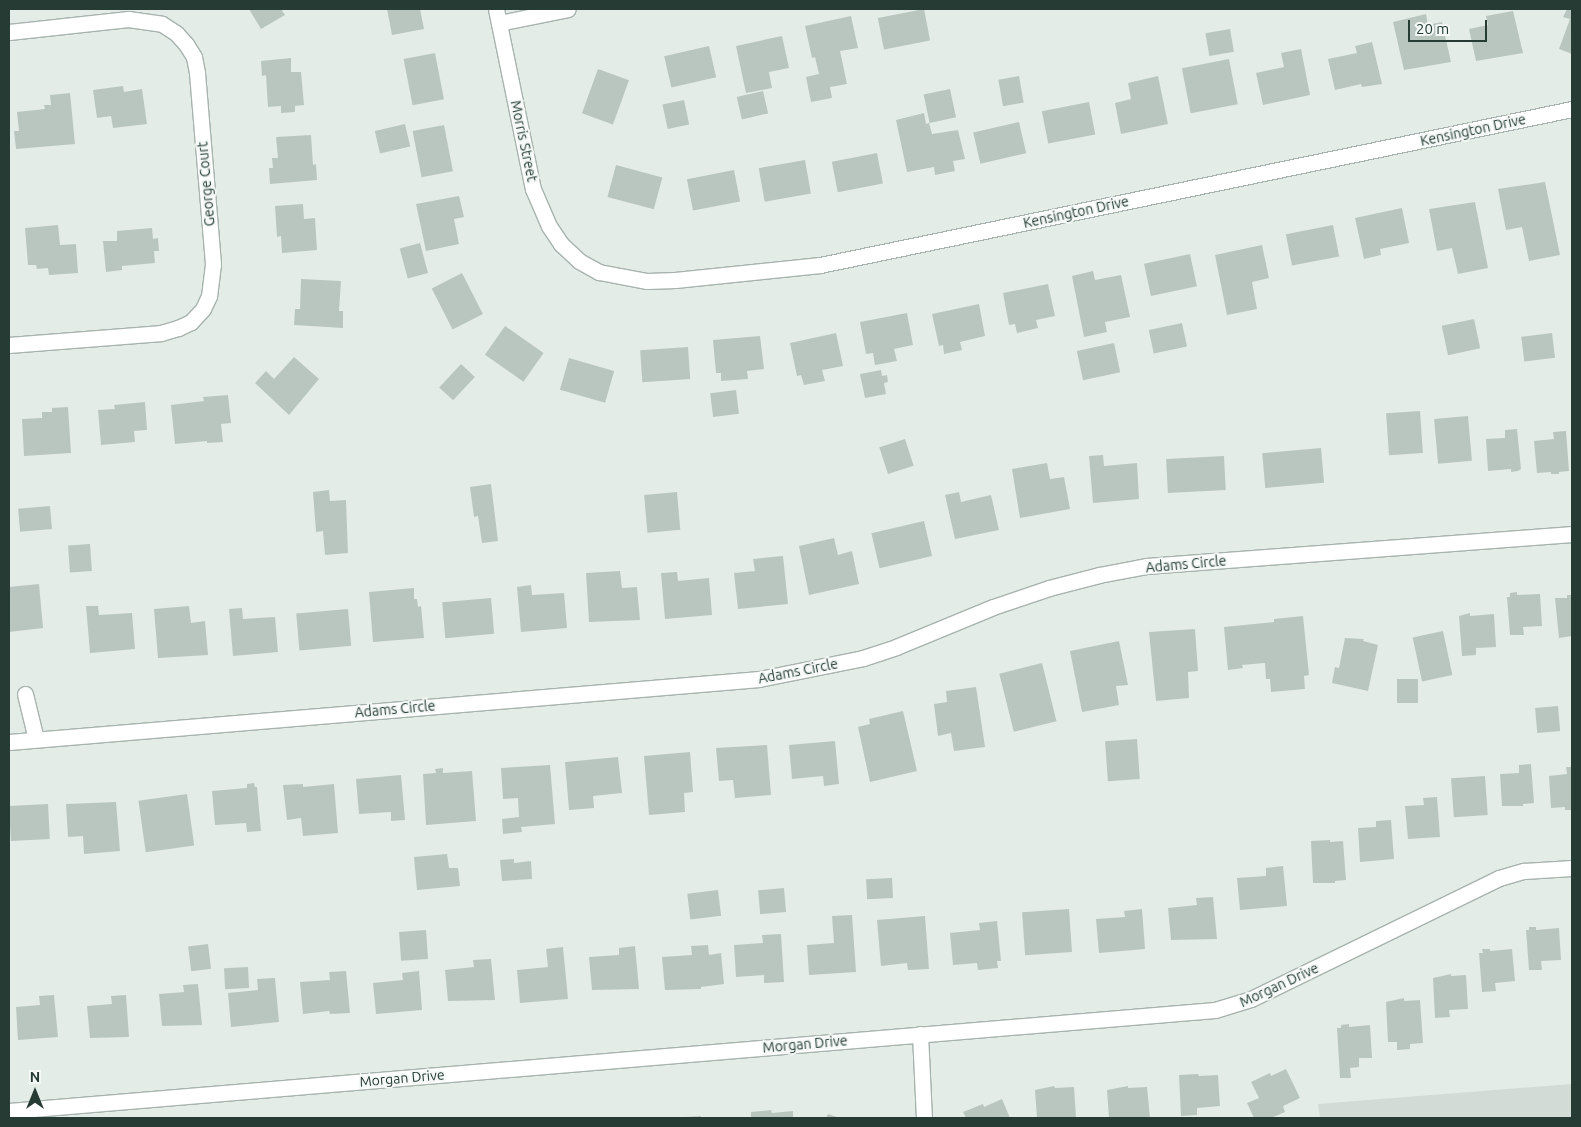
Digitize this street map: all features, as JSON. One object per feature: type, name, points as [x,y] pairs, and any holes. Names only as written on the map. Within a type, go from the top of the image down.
[{"type":"street","points":[[498,16],[568,9]]},
{"type":"street","name":"Morris Street","points":[[498,16],[533,189],[540,209],[561,244],[579,261]]},
{"type":"street","name":"George Court","points":[[9,32],[128,19],[162,24],[176,33],[186,44],[194,57],[197,72],[213,264],[210,296],[204,309],[192,322],[178,328],[161,333],[9,345]]},
{"type":"street","name":"Kensington Drive","points":[[579,261],[599,272],[647,280],[675,280],[820,265],[1572,109]]},
{"type":"street","name":"Adams Circle","points":[[9,742],[759,679],[863,658],[896,647],[993,607],[1049,588],[1098,575],[1147,566],[1572,534]]},
{"type":"street","points":[[25,694],[36,739]]},
{"type":"street","name":"Morgan Drive","points":[[9,1111],[1215,1010],[1234,1006],[1499,878],[1524,871],[1572,868]]},
{"type":"street","points":[[920,1034],[924,1118]]},
{"type":"shaded area","points":[[1572,1084],[1572,1118],[1320,1118],[1318,1104]]},
{"type":"building","points":[[249,9],[281,9],[285,15],[261,29]]},
{"type":"building","points":[[387,9],[420,9],[424,29],[392,35]]},
{"type":"building","points":[[924,9],[930,40],[884,49],[878,18]]},
{"type":"building","points":[[1567,9],[1572,9],[1572,54],[1559,49],[1570,19],[1563,17]]},
{"type":"building","points":[[1513,11],[1523,53],[1476,61],[1469,29],[1488,25],[1486,16]]},
{"type":"building","points":[[1426,14],[1428,25],[1442,22],[1451,62],[1404,70],[1393,22]]},
{"type":"building","points":[[851,16],[858,48],[840,51],[847,84],[830,87],[832,98],[811,102],[806,77],[819,74],[815,57],[812,58],[805,26]]},
{"type":"building","points":[[1230,29],[1234,52],[1209,56],[1205,33]]},
{"type":"building","points":[[782,36],[789,68],[769,72],[772,88],[746,93],[736,46]]},
{"type":"building","points":[[1372,42],[1382,84],[1362,87],[1361,84],[1335,90],[1328,59],[1357,53],[1355,46]]},
{"type":"building","points":[[709,46],[716,77],[671,88],[664,56]]},
{"type":"building","points":[[1301,49],[1310,95],[1263,105],[1256,73],[1284,67],[1281,53]]},
{"type":"building","points":[[435,53],[444,99],[413,105],[404,59]]},
{"type":"building","points":[[291,58],[291,72],[301,72],[304,105],[295,106],[295,112],[281,113],[281,106],[268,107],[266,75],[262,76],[261,61]]},
{"type":"building","points":[[1229,59],[1238,104],[1191,113],[1182,68]]},
{"type":"building","points":[[598,69],[629,80],[613,124],[582,113]]},
{"type":"building","points":[[1019,76],[1024,103],[1003,106],[998,80]]},
{"type":"building","points":[[1158,76],[1168,124],[1121,134],[1115,103],[1131,99],[1128,83]]},
{"type":"building","points":[[123,86],[124,92],[142,89],[147,124],[113,128],[111,116],[97,118],[93,90]]},
{"type":"building","points":[[950,89],[956,117],[930,123],[924,95]]},
{"type":"building","points":[[763,91],[768,113],[742,119],[737,97]]},
{"type":"building","points":[[70,93],[75,144],[16,149],[14,131],[19,131],[17,112],[45,109],[44,105],[51,105],[50,95]]},
{"type":"building","points":[[684,100],[689,124],[668,129],[662,105]]},
{"type":"building","points":[[1089,102],[1095,134],[1048,144],[1042,111]]},
{"type":"building","points":[[924,113],[926,124],[929,123],[932,134],[958,130],[965,159],[953,161],[955,171],[935,175],[934,167],[907,172],[896,120]]},
{"type":"building","points":[[1019,122],[1026,153],[980,164],[973,133]]},
{"type":"building","points":[[405,124],[410,146],[380,153],[375,131]]},
{"type":"building","points":[[444,125],[453,171],[422,177],[413,131]]},
{"type":"building","points":[[311,135],[313,165],[316,164],[317,180],[270,184],[269,168],[273,168],[272,158],[278,158],[276,137]]},
{"type":"building","points":[[877,153],[883,183],[838,192],[832,162]]},
{"type":"building","points":[[805,160],[811,193],[765,202],[759,168]]},
{"type":"building","points":[[616,165],[662,177],[654,209],[607,197]]},
{"type":"building","points":[[734,170],[740,201],[693,211],[687,179]]},
{"type":"building","points":[[1545,182],[1560,255],[1529,261],[1522,227],[1506,230],[1498,189]]},
{"type":"building","points":[[459,196],[464,217],[454,219],[459,244],[426,251],[416,204]]},
{"type":"building","points":[[1475,202],[1488,268],[1458,274],[1452,248],[1437,251],[1429,209]]},
{"type":"building","points":[[303,204],[304,219],[315,218],[317,250],[282,253],[281,236],[277,237],[275,206]]},
{"type":"building","points":[[1402,208],[1409,243],[1380,249],[1381,255],[1364,259],[1355,218]]},
{"type":"building","points":[[58,225],[60,245],[76,244],[78,273],[49,275],[48,268],[37,269],[36,265],[28,265],[25,228]]},
{"type":"building","points":[[1333,225],[1339,256],[1292,266],[1286,234]]},
{"type":"building","points":[[152,228],[153,239],[158,238],[159,251],[154,251],[155,263],[122,266],[122,270],[106,272],[103,241],[117,241],[117,231]]},
{"type":"building","points":[[420,243],[428,273],[408,278],[400,248]]},
{"type":"building","points":[[1262,245],[1269,278],[1252,282],[1257,309],[1227,315],[1215,255]]},
{"type":"building","points":[[1190,254],[1197,286],[1151,296],[1144,264]]},
{"type":"building","points":[[1093,271],[1095,280],[1121,275],[1130,317],[1105,322],[1107,332],[1084,337],[1072,276]]},
{"type":"building","points":[[462,273],[483,314],[453,329],[432,288]]},
{"type":"building","points":[[301,279],[341,281],[339,311],[343,311],[343,328],[294,325],[295,309],[300,309]]},
{"type":"building","points":[[1048,284],[1055,316],[1036,320],[1038,328],[1017,333],[1015,324],[1009,325],[1003,293]]},
{"type":"building","points":[[979,304],[985,336],[960,342],[962,350],[944,354],[943,345],[939,346],[932,314]]},
{"type":"building","points":[[907,313],[913,345],[894,349],[897,361],[875,365],[873,353],[866,354],[860,322]]},
{"type":"building","points":[[1474,319],[1480,348],[1448,355],[1442,326]]},
{"type":"building","points":[[1182,323],[1187,346],[1154,354],[1149,330]]},
{"type":"building","points":[[505,326],[544,353],[523,382],[485,355]]},
{"type":"building","points":[[836,333],[843,366],[822,370],[825,381],[804,385],[801,375],[797,376],[790,343]]},
{"type":"building","points":[[1552,333],[1555,358],[1524,362],[1521,337]]},
{"type":"building","points":[[760,336],[764,369],[747,371],[748,379],[721,381],[721,373],[716,373],[713,340]]},
{"type":"building","points":[[1114,343],[1120,372],[1083,380],[1077,351]]},
{"type":"building","points":[[688,347],[690,379],[642,382],[640,350]]},
{"type":"building","points":[[294,357],[319,379],[289,415],[255,383],[266,371],[274,379]]},
{"type":"building","points":[[569,358],[614,371],[605,403],[560,390]]},
{"type":"building","points":[[461,364],[475,377],[453,400],[439,387]]},
{"type":"building","points":[[881,370],[882,376],[887,375],[888,382],[884,383],[886,394],[865,398],[860,374]]},
{"type":"building","points":[[736,390],[739,414],[713,417],[710,393]]},
{"type":"building","points":[[228,395],[231,423],[221,424],[223,442],[207,443],[207,441],[175,444],[171,405],[204,401],[203,397]]},
{"type":"building","points":[[145,402],[147,430],[134,431],[135,442],[101,445],[98,410],[115,409],[114,405]]},
{"type":"building","points":[[68,407],[71,453],[24,456],[22,419],[42,418],[42,412],[52,412],[52,408]]},
{"type":"building","points":[[1420,411],[1423,453],[1389,455],[1386,413]]},
{"type":"building","points":[[1468,416],[1472,461],[1438,464],[1434,419]]},
{"type":"building","points":[[1517,429],[1521,469],[1511,472],[1511,469],[1488,471],[1486,439],[1505,438],[1505,430]]},
{"type":"building","points":[[1566,431],[1569,471],[1559,472],[1559,474],[1551,474],[1551,472],[1537,473],[1534,441],[1554,439],[1553,432]]},
{"type":"building","points":[[905,439],[914,466],[888,474],[879,447]]},
{"type":"building","points":[[1321,448],[1324,483],[1265,488],[1262,453]]},
{"type":"building","points":[[1103,455],[1104,466],[1137,463],[1139,499],[1093,503],[1089,456]]},
{"type":"building","points":[[1224,456],[1226,490],[1168,493],[1166,459]]},
{"type":"building","points":[[1047,463],[1050,479],[1064,477],[1070,509],[1020,518],[1012,469]]},
{"type":"building","points":[[491,484],[498,541],[482,543],[478,516],[474,517],[470,487]]},
{"type":"building","points":[[329,490],[330,501],[346,500],[348,553],[325,555],[323,531],[316,532],[313,492]]},
{"type":"building","points":[[677,492],[680,530],[647,533],[644,495]]},
{"type":"building","points":[[959,492],[961,502],[991,495],[999,530],[955,539],[945,495]]},
{"type":"building","points":[[50,506],[52,529],[20,532],[18,509]]},
{"type":"building","points":[[924,521],[932,556],[879,568],[871,533]]},
{"type":"building","points":[[834,538],[838,555],[852,551],[859,584],[809,595],[799,546]]},
{"type":"building","points":[[90,544],[92,571],[70,572],[68,546]]},
{"type":"building","points":[[783,556],[788,604],[738,609],[734,573],[755,571],[753,559]]},
{"type":"building","points":[[620,571],[622,588],[637,587],[640,620],[589,622],[586,573]]},
{"type":"building","points":[[677,572],[678,581],[709,578],[712,615],[665,619],[661,573]]},
{"type":"building","points":[[39,584],[43,628],[9,632],[9,587]]},
{"type":"building","points":[[531,585],[532,595],[564,593],[567,628],[521,632],[517,587]]},
{"type":"building","points":[[414,588],[414,599],[417,599],[418,607],[421,606],[424,638],[373,642],[369,592]]},
{"type":"building","points":[[1517,592],[1517,595],[1540,594],[1542,626],[1523,627],[1524,635],[1510,635],[1507,597],[1510,597],[1510,593]]},
{"type":"building","points":[[1567,595],[1572,595],[1572,636],[1559,638],[1555,598],[1567,598]]},
{"type":"building","points":[[491,598],[494,634],[445,638],[442,602]]},
{"type":"building","points":[[86,606],[98,606],[99,615],[132,613],[135,649],[90,653]]},
{"type":"building","points":[[189,606],[191,623],[205,621],[208,655],[158,658],[154,609]]},
{"type":"building","points":[[242,608],[243,619],[275,617],[278,652],[233,656],[229,609]]},
{"type":"building","points":[[348,609],[351,646],[299,650],[296,614]]},
{"type":"building","points":[[1470,613],[1470,616],[1494,614],[1496,647],[1476,648],[1476,655],[1462,656],[1459,616]]},
{"type":"building","points":[[1303,616],[1309,675],[1304,676],[1305,689],[1271,692],[1270,679],[1266,679],[1265,663],[1242,665],[1243,668],[1228,670],[1224,627],[1274,622],[1274,619]]},
{"type":"building","points":[[1195,629],[1198,671],[1188,672],[1189,698],[1156,701],[1149,632]]},
{"type":"building","points":[[1443,631],[1452,675],[1422,681],[1413,637]]},
{"type":"building","points":[[1345,638],[1364,639],[1363,641],[1378,645],[1368,691],[1332,683],[1335,667],[1339,668]]},
{"type":"building","points":[[1119,641],[1128,685],[1116,686],[1119,705],[1082,712],[1070,651]]},
{"type":"building","points":[[1042,663],[1057,721],[1014,732],[999,674]]},
{"type":"building","points":[[1397,679],[1418,679],[1418,703],[1397,703]]},
{"type":"building","points":[[976,687],[985,747],[954,751],[951,733],[938,736],[934,704],[947,702],[946,691]]},
{"type":"building","points":[[1558,706],[1560,731],[1537,733],[1535,708]]},
{"type":"building","points":[[903,711],[917,771],[870,782],[858,727],[870,724],[869,719]]},
{"type":"building","points":[[1137,739],[1140,779],[1108,781],[1105,741]]},
{"type":"building","points":[[835,741],[839,784],[824,786],[823,776],[792,779],[789,745]]},
{"type":"building","points":[[767,745],[771,795],[735,798],[733,780],[719,781],[716,748]]},
{"type":"building","points":[[690,752],[693,792],[684,793],[685,812],[649,815],[644,756]]},
{"type":"building","points":[[618,757],[622,793],[593,796],[594,808],[569,810],[565,762]]},
{"type":"building","points":[[1531,764],[1534,803],[1523,804],[1523,806],[1502,806],[1500,774],[1519,773],[1519,765]]},
{"type":"building","points":[[550,765],[555,824],[521,827],[522,832],[503,834],[502,819],[519,817],[518,798],[503,799],[501,768]]},
{"type":"building","points":[[1566,767],[1572,767],[1571,810],[1565,810],[1565,807],[1551,808],[1549,776],[1567,774]]},
{"type":"building","points":[[443,768],[443,773],[472,771],[476,821],[426,825],[423,774],[436,773],[435,769]]},
{"type":"building","points":[[401,775],[405,820],[391,821],[391,812],[359,814],[356,779]]},
{"type":"building","points":[[1485,776],[1488,815],[1454,817],[1451,778]]},
{"type":"building","points":[[254,783],[255,787],[257,787],[261,831],[247,832],[246,823],[215,825],[212,791],[247,788],[247,784]]},
{"type":"building","points":[[303,784],[303,787],[334,784],[338,833],[303,836],[301,818],[287,820],[283,785]]},
{"type":"building","points":[[187,794],[194,845],[146,852],[138,801]]},
{"type":"building","points":[[1437,797],[1440,837],[1408,839],[1405,806],[1424,805],[1423,798]]},
{"type":"building","points":[[116,802],[120,851],[84,854],[83,836],[68,837],[66,804]]},
{"type":"building","points":[[48,804],[50,839],[11,841],[9,806]]},
{"type":"building","points":[[1391,820],[1394,859],[1360,862],[1358,828],[1376,827],[1376,821]]},
{"type":"building","points":[[1330,840],[1330,842],[1343,841],[1346,880],[1335,881],[1335,883],[1313,883],[1311,841]]},
{"type":"building","points":[[447,854],[449,868],[458,868],[460,886],[417,890],[414,857]]},
{"type":"building","points":[[514,859],[514,863],[531,861],[532,879],[502,881],[500,860]]},
{"type":"building","points":[[1283,866],[1287,906],[1240,910],[1237,878],[1266,876],[1266,868]]},
{"type":"building","points":[[892,878],[893,898],[867,899],[866,879]]},
{"type":"building","points":[[784,888],[786,912],[760,914],[758,890]]},
{"type":"building","points":[[718,890],[721,916],[690,920],[687,894]]},
{"type":"building","points":[[1213,897],[1217,939],[1171,940],[1168,908],[1197,905],[1196,898]]},
{"type":"building","points":[[1069,909],[1072,952],[1025,955],[1022,912]]},
{"type":"building","points":[[1142,909],[1145,949],[1099,953],[1096,919],[1125,917],[1124,911]]},
{"type":"building","points":[[852,915],[856,972],[809,975],[807,945],[834,943],[832,916]]},
{"type":"building","points":[[925,916],[929,969],[908,970],[907,963],[881,966],[877,920]]},
{"type":"building","points":[[997,921],[1001,961],[997,961],[998,968],[978,970],[977,963],[953,965],[950,933],[980,930],[979,923]]},
{"type":"building","points":[[1529,927],[1536,927],[1536,930],[1559,928],[1561,960],[1541,961],[1542,970],[1529,970],[1526,930],[1529,930]]},
{"type":"building","points":[[426,930],[428,959],[401,961],[399,932]]},
{"type":"building","points":[[781,934],[784,982],[764,983],[764,975],[736,977],[734,945],[763,943],[762,935]]},
{"type":"building","points":[[208,944],[211,969],[191,971],[188,946]]},
{"type":"building","points":[[708,945],[709,955],[721,953],[724,984],[701,987],[701,989],[665,990],[662,957],[692,955],[691,946]]},
{"type":"building","points":[[635,946],[639,989],[592,990],[589,957],[619,955],[619,948]]},
{"type":"building","points":[[563,947],[568,999],[520,1003],[517,970],[548,967],[546,949]]},
{"type":"building","points":[[1482,949],[1490,949],[1490,951],[1512,949],[1515,981],[1495,983],[1496,991],[1482,992],[1479,953],[1483,953]]},
{"type":"building","points":[[491,959],[495,1000],[448,1001],[445,970],[474,967],[473,960]]},
{"type":"building","points":[[248,967],[249,988],[225,989],[224,968]]},
{"type":"building","points":[[346,971],[350,1013],[330,1014],[329,1011],[303,1014],[300,982],[330,980],[329,972]]},
{"type":"building","points":[[419,971],[422,1010],[376,1014],[373,983],[403,980],[402,973]]},
{"type":"building","points":[[1451,974],[1451,976],[1466,975],[1468,1009],[1449,1010],[1450,1017],[1435,1018],[1433,978]]},
{"type":"building","points":[[275,978],[279,1022],[231,1027],[228,993],[258,990],[257,979]]},
{"type":"building","points":[[198,984],[202,1025],[162,1026],[159,994],[184,992],[183,985]]},
{"type":"building","points":[[54,995],[58,1037],[18,1040],[16,1007],[40,1005],[39,996]]},
{"type":"building","points":[[126,995],[129,1037],[90,1038],[87,1006],[112,1004],[111,996]]},
{"type":"building","points":[[1404,998],[1404,1001],[1420,1000],[1423,1043],[1410,1044],[1410,1049],[1397,1050],[1397,1042],[1388,1042],[1386,1002]]},
{"type":"building","points":[[1349,1024],[1349,1027],[1370,1025],[1372,1058],[1359,1058],[1359,1067],[1350,1068],[1351,1078],[1340,1078],[1337,1028],[1341,1028],[1341,1025]]},
{"type":"building","points":[[1286,1069],[1300,1098],[1283,1106],[1285,1112],[1271,1118],[1254,1118],[1247,1103],[1259,1098],[1251,1082],[1270,1073],[1271,1076]]},
{"type":"building","points":[[1198,1074],[1199,1076],[1218,1075],[1220,1106],[1197,1108],[1197,1115],[1181,1116],[1179,1075]]},
{"type":"building","points":[[1054,1086],[1055,1088],[1074,1087],[1076,1118],[1037,1118],[1035,1090]]},
{"type":"building","points":[[1128,1086],[1128,1088],[1147,1087],[1150,1118],[1109,1118],[1107,1090]]},
{"type":"building","points":[[1002,1099],[1010,1118],[966,1118],[963,1112],[983,1104],[984,1107]]},
{"type":"building","points":[[771,1110],[772,1113],[793,1111],[793,1118],[751,1118],[751,1112]]},
{"type":"building","points":[[828,1114],[840,1118],[826,1118]]},
{"type":"building","points":[[701,1116],[701,1118],[685,1118],[685,1117]]}]
